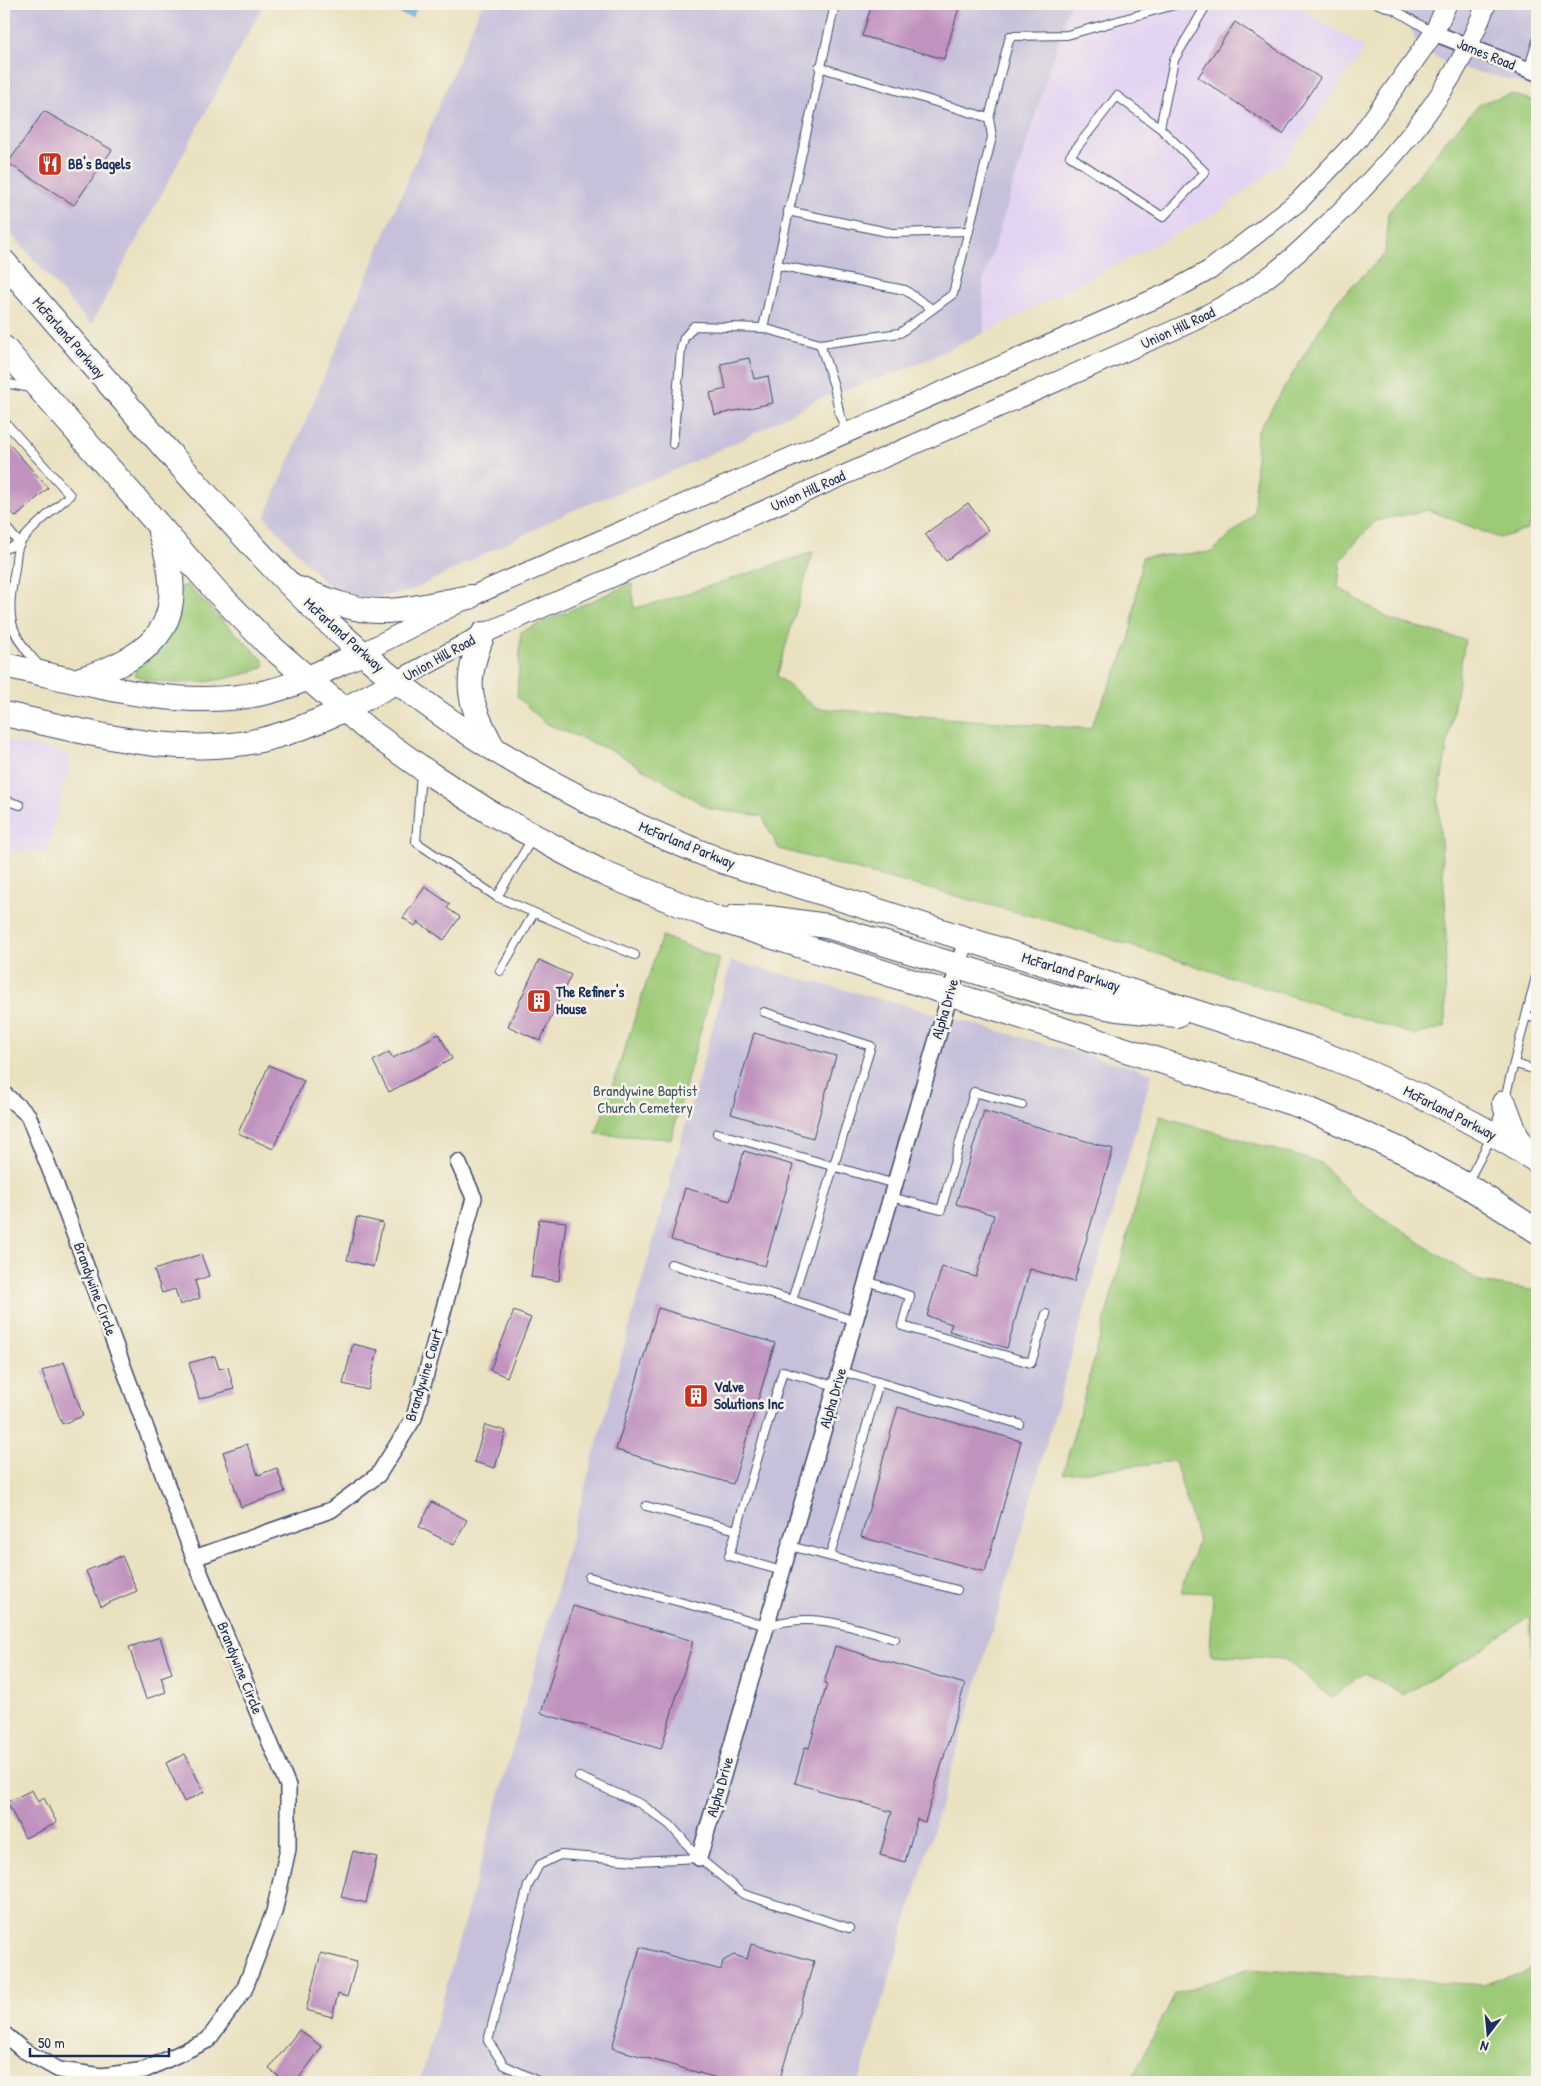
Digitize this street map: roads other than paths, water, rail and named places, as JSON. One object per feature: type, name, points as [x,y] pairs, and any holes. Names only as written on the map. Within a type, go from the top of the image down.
[{"type":"main road","name":"McFarland Parkway","points":[[4,262],[202,490],[288,584],[362,653],[397,681],[493,748],[586,800],[681,845],[771,877],[1212,1016],[1342,1062],[1408,1091],[1493,1134],[1533,1159]]},
{"type":"main road","points":[[4,348],[240,616],[307,679],[343,711],[421,768],[533,837],[622,881],[714,918],[1300,1106],[1380,1140],[1466,1185],[1537,1231]]},
{"type":"main road","points":[[76,681],[104,672],[126,661],[146,648],[165,626],[170,610],[172,585],[168,559],[157,524]]},
{"type":"main road","points":[[288,584],[339,604],[361,610],[382,612],[470,597]]},
{"type":"main road","points":[[483,634],[475,654],[470,678],[471,700],[478,719],[493,748]]},
{"type":"main road","points":[[4,665],[162,697],[200,699],[266,692],[307,679],[362,653]]},
{"type":"main road","name":"Union Hill Road","points":[[4,714],[140,741],[205,746],[238,744],[268,739],[343,711],[397,681]]},
{"type":"main road","points":[[714,918],[769,918],[827,926],[1062,998],[1148,1013],[1212,1016]]},
{"type":"main road","points":[[1504,1103],[1516,1135],[1533,1159]]},
{"type":"street","points":[[362,653],[470,597],[1168,293],[1210,270],[1299,201],[1352,145],[1434,33],[1447,4]]},
{"type":"street","name":"Union Hill Road","points":[[397,681],[483,634],[1181,327],[1227,305],[1262,282],[1379,174],[1430,110],[1468,48],[1486,4]]},
{"type":"street","name":"James Road","points":[[1434,33],[1533,72]]},
{"type":"street","name":"Alpha Drive","points":[[699,1858],[966,938]]},
{"type":"street","name":"Brandywine Circle","points":[[4,1094],[28,1115],[194,1558],[288,1786],[288,1849],[274,1912],[244,1990],[208,2040],[144,2070],[102,2076],[59,2070],[22,2050],[4,2034]]},
{"type":"street","name":"Brandywine Court","points":[[194,1558],[330,1510],[378,1475],[414,1418],[474,1198],[458,1162]]},
{"type":"lane","points":[[763,328],[819,67],[835,4]]},
{"type":"lane","points":[[673,444],[681,349],[684,338],[694,326],[763,328],[820,344],[900,333],[953,294],[992,137],[988,118],[1010,36],[1067,35],[1178,4]]},
{"type":"lane","points":[[1160,128],[1174,60],[1207,4]]},
{"type":"lane","points":[[1378,4],[1395,10],[1434,33]]},
{"type":"lane","points":[[1533,72],[1537,41]]},
{"type":"lane","points":[[819,67],[988,118]]},
{"type":"lane","points":[[1116,96],[1160,128],[1205,172],[1163,217],[1070,156],[1116,96]]},
{"type":"lane","points":[[788,211],[892,233],[969,230]]},
{"type":"lane","points":[[777,265],[905,290],[932,309]]},
{"type":"lane","points":[[820,344],[834,386],[840,416],[848,432]]},
{"type":"lane","points":[[4,383],[19,385],[44,394]]},
{"type":"lane","points":[[4,421],[70,495],[20,544],[4,549]]},
{"type":"lane","points":[[4,525],[20,544]]},
{"type":"lane","points":[[4,617],[9,607],[20,544]]},
{"type":"lane","points":[[9,607],[13,629],[23,647],[51,675]]},
{"type":"lane","points":[[421,768],[416,842],[497,897],[635,955]]},
{"type":"lane","points":[[4,800],[20,805]]},
{"type":"lane","points":[[497,897],[533,837]]},
{"type":"lane","points":[[500,971],[534,913]]},
{"type":"lane","points":[[1466,1185],[1493,1134],[1504,1103],[1537,973]]},
{"type":"lane","points":[[764,1012],[871,1046],[792,1300]]},
{"type":"lane","points":[[1527,1016],[1537,1019]]},
{"type":"lane","points":[[1515,1064],[1537,1070]]},
{"type":"lane","points":[[717,1134],[833,1167],[940,1210],[974,1092],[1022,1105]]},
{"type":"lane","points":[[671,1264],[855,1320]]},
{"type":"lane","points":[[867,1281],[910,1296],[902,1326],[1031,1363],[1046,1314]]},
{"type":"lane","points":[[782,1571],[729,1556],[783,1371],[836,1386]]},
{"type":"lane","points":[[841,1371],[1019,1424]]},
{"type":"lane","points":[[830,1556],[879,1382]]},
{"type":"lane","points":[[646,1506],[737,1530]]},
{"type":"lane","points":[[790,1546],[957,1590]]},
{"type":"lane","points":[[590,1577],[766,1626],[788,1619],[826,1620],[895,1639]]},
{"type":"lane","points":[[579,1777],[641,1804],[670,1825],[699,1858],[743,1894],[849,1928]]},
{"type":"lane","points":[[540,2082],[504,2065],[488,2041],[528,1886],[539,1865],[560,1855],[637,1861],[699,1858]]},
{"type":"water","points":[[371,4],[418,4],[412,17]]},
{"type":"place","name":"BB's Bagels","points":[[50,164]]},
{"type":"place","name":"The Refiner's House","points":[[539,1001]]},
{"type":"place","name":"Valve Solutions Inc","points":[[696,1396]]},
{"type":"park label","name":"Brandywine Baptist Church Cemetery","points":[[645,1100]]}]
